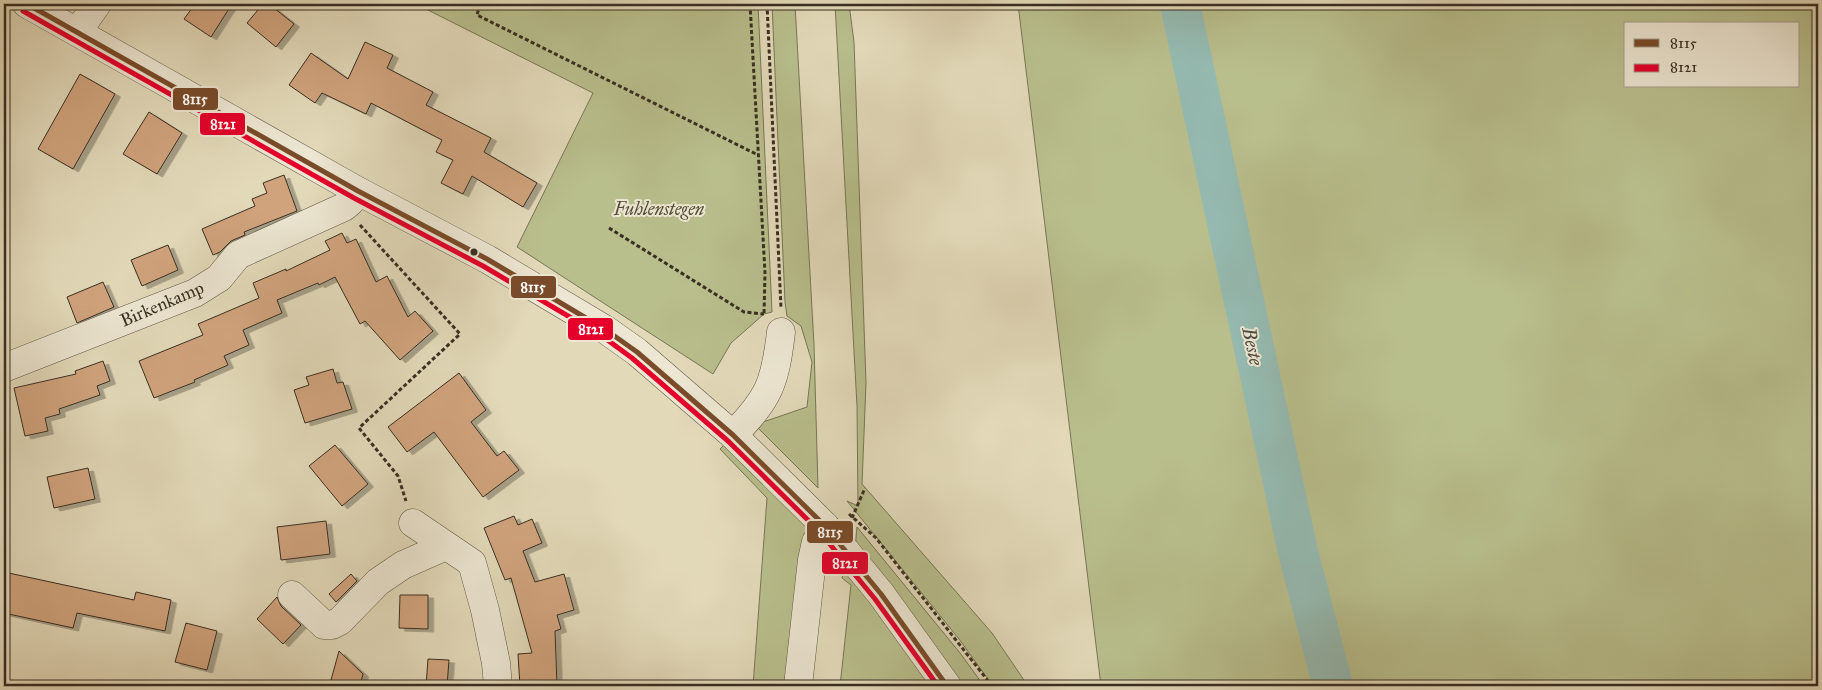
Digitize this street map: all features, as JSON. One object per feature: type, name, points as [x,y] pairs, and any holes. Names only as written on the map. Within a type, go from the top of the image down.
[{"type":"street","points":[[27,4],[78,31],[351,199],[482,256],[606,330],[637,352],[732,436],[834,519],[881,594],[948,686]]},
{"type":"street","points":[[78,31],[97,4]]},
{"type":"street","name":"Birkenkamp","points":[[4,368],[195,293],[219,278],[238,255],[351,199]]},
{"type":"street","points":[[732,436],[756,411],[769,391],[777,366],[781,322]]},
{"type":"street","points":[[798,686],[812,560],[816,542],[834,519]]},
{"type":"street","points":[[413,523],[472,564],[485,610],[496,663],[498,686]]},
{"type":"street","points":[[292,595],[324,625],[332,626],[340,621],[378,582],[404,565],[446,546]]},
{"type":"path","points":[[480,4],[477,15],[758,155]]},
{"type":"path","points":[[609,228],[744,312],[764,314],[765,273],[750,4]]},
{"type":"path","points":[[767,4],[781,322]]},
{"type":"path","points":[[351,199],[460,334],[359,428],[398,476],[413,523]]},
{"type":"path","points":[[834,519],[852,516],[876,538],[992,686]]},
{"type":"green space","name":"Fuhlenstegen","points":[[416,4],[758,4],[772,312],[764,314],[731,343],[713,374],[517,247],[593,93]]},
{"type":"green space","points":[[772,4],[795,4],[814,345],[818,488],[756,426],[761,421],[807,407],[812,362],[801,326],[787,316],[785,302]]},
{"type":"green space","points":[[835,4],[849,4],[854,42],[866,383],[862,484],[992,633],[1028,686],[993,686],[959,639],[847,501],[858,506],[857,406]]},
{"type":"green space","points":[[1018,4],[1818,4],[1818,686],[1101,686]]},
{"type":"green space","points":[[724,445],[803,520],[807,530],[801,565],[789,686],[753,686],[767,498],[720,449]]},
{"type":"green space","points":[[857,527],[960,653],[984,686],[957,686],[855,549]]},
{"type":"green space","points":[[845,569],[933,686],[840,686],[851,585],[842,578]]},
{"type":"building","points":[[195,4],[232,4],[211,37],[184,19]]},
{"type":"building","points":[[263,4],[269,4],[294,24],[276,47],[247,23]]},
{"type":"building","points":[[365,42],[393,55],[387,68],[433,92],[426,105],[491,138],[484,152],[537,183],[523,207],[472,176],[463,194],[441,183],[453,160],[436,152],[442,140],[371,103],[366,114],[322,93],[315,103],[289,85],[311,53],[348,79]]},
{"type":"building","points":[[80,74],[115,94],[73,169],[38,149]]},
{"type":"building","points":[[149,112],[182,133],[157,174],[123,154]]},
{"type":"building","points":[[284,175],[297,211],[244,232],[245,235],[231,241],[220,252],[213,255],[202,229],[255,206],[252,199],[267,193],[263,183]]},
{"type":"building","points":[[342,233],[347,243],[356,239],[376,282],[387,276],[408,317],[415,311],[433,331],[400,360],[365,321],[360,324],[335,277],[319,285],[318,283],[277,300],[282,313],[243,330],[249,345],[224,356],[228,365],[194,380],[195,382],[154,398],[139,361],[203,335],[198,324],[259,298],[253,283],[286,269],[286,271],[330,250],[325,241]]},
{"type":"building","points":[[168,245],[178,270],[142,286],[131,260]]},
{"type":"building","points":[[103,282],[114,307],[77,323],[67,297]]},
{"type":"building","points":[[103,361],[110,381],[97,386],[100,395],[59,409],[60,414],[45,418],[48,431],[25,436],[14,388],[76,374],[75,371]]},
{"type":"building","points":[[333,369],[337,383],[343,382],[352,409],[305,423],[294,390],[309,385],[306,377]]},
{"type":"building","points":[[459,373],[486,410],[471,422],[497,456],[504,451],[519,470],[483,497],[434,432],[407,452],[388,427]]},
{"type":"building","points":[[335,445],[368,484],[342,506],[309,466]]},
{"type":"building","points":[[88,468],[95,499],[54,508],[47,477]]},
{"type":"building","points":[[514,516],[518,525],[532,519],[542,543],[523,551],[535,582],[564,574],[574,610],[557,615],[561,629],[555,631],[557,686],[520,686],[518,654],[532,653],[511,578],[505,580],[484,528]]},
{"type":"building","points":[[326,521],[330,554],[281,560],[277,527]]},
{"type":"building","points":[[4,572],[134,600],[136,592],[171,600],[165,631],[77,613],[73,628],[4,613]]},
{"type":"building","points":[[351,574],[357,581],[336,602],[329,594]]},
{"type":"building","points":[[400,595],[428,595],[428,629],[399,628]]},
{"type":"building","points":[[277,597],[281,606],[301,625],[283,644],[257,619]]},
{"type":"building","points":[[186,623],[217,631],[207,670],[175,662]]},
{"type":"building","points":[[339,651],[363,674],[360,686],[351,686],[331,680]]},
{"type":"building","points":[[428,659],[449,660],[447,686],[426,686]]},
{"type":"waterway","name":"Beste","points":[[1180,4],[1298,552],[1333,686]]},
{"type":"transit line","name":"8115","points":[[27,4],[358,191],[487,259],[606,330],[637,352],[733,435],[825,526],[881,594],[947,686]]},
{"type":"transit line","name":"8121","points":[[23,11],[354,198],[483,266],[602,336],[632,358],[728,441],[819,531],[875,599],[938,686]]}]
